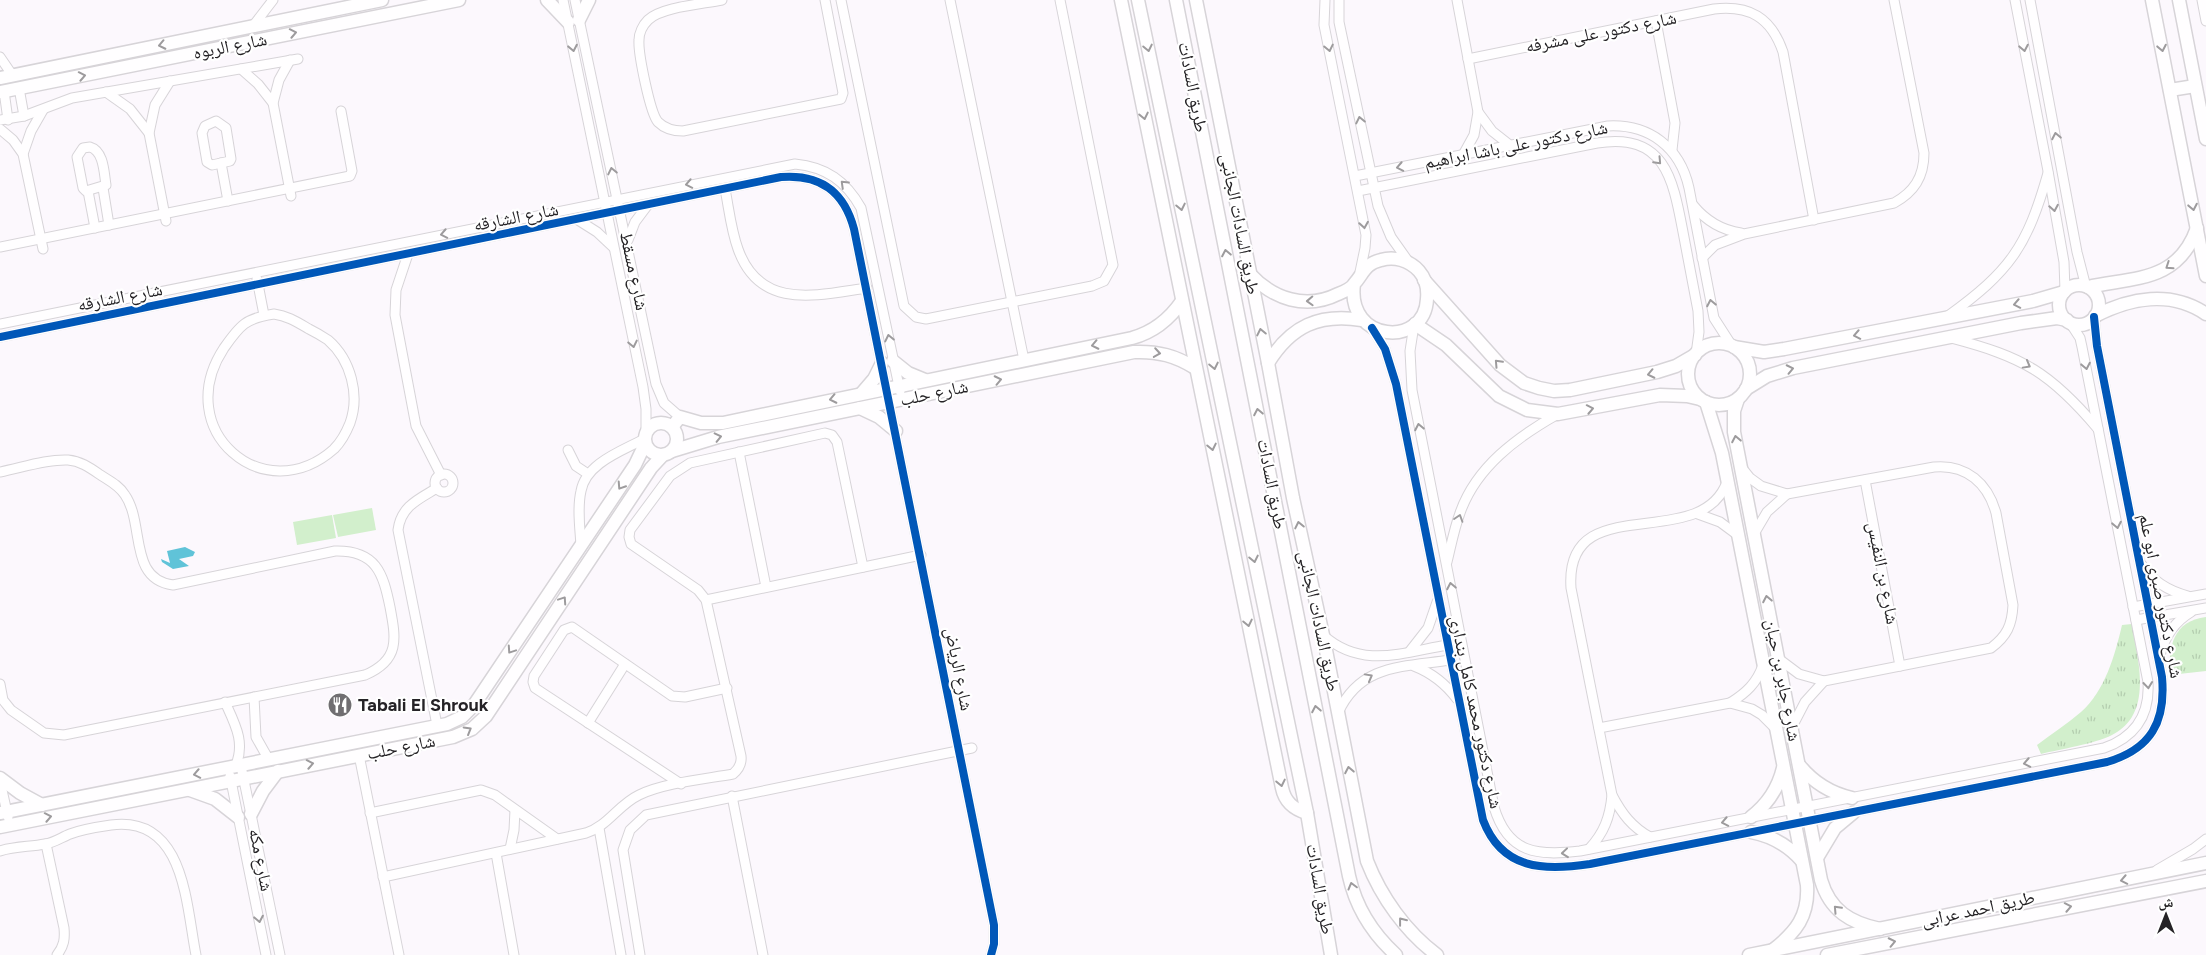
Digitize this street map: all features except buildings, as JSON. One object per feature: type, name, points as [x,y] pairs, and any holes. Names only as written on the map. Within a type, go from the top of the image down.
[{"type":"street","points":[[253,26],[273,0]]},
{"type":"street","name":"شارع الربوه","points":[[0,78],[382,0]]},
{"type":"street","name":"شارع الربوه","points":[[2,92],[459,0]]},
{"type":"street","points":[[547,0],[573,21],[589,0]]},
{"type":"street","name":"شارع مسقط","points":[[562,0],[573,21],[618,198],[656,384],[664,403],[676,422]]},
{"type":"street","name":"شارع مسقط","points":[[575,0],[573,21],[606,214],[645,398],[645,438]]},
{"type":"street","points":[[722,0],[660,13],[650,18],[641,31],[639,46],[652,112],[660,124],[671,130],[683,131],[841,99],[843,93],[825,0]]},
{"type":"street","points":[[842,0],[904,306],[916,318],[926,319],[1092,286],[1104,281],[1113,265],[1060,0]]},
{"type":"street","points":[[950,0],[1024,360]]},
{"type":"street","points":[[1121,0],[1284,795],[1293,807],[1307,813]]},
{"type":"street","name":"طريق السادات","points":[[1138,0],[1307,813],[1332,955]]},
{"type":"street","name":"طريق السادات","points":[[1176,0],[1354,896],[1362,914],[1373,931],[1396,955]]},
{"type":"street","points":[[1325,0],[1324,25],[1366,235],[1364,255],[1357,280],[1354,303],[1367,324]]},
{"type":"street","points":[[1339,0],[1339,22],[1374,188],[1384,222],[1391,237],[1410,264],[1500,366],[1524,383],[1539,388],[1554,391],[1570,390],[1657,372],[1676,366],[1709,345],[1716,343],[1754,351],[1773,351],[2033,301],[2064,292],[2075,286],[2087,287],[2143,277],[2167,268],[2186,251],[2196,228]]},
{"type":"street","points":[[1457,0],[1478,112],[1474,135],[1463,155]]},
{"type":"street","points":[[1702,258],[1716,245],[1744,234],[1894,204],[1911,192],[1922,174],[1924,153],[1894,0]]},
{"type":"street","points":[[2015,0],[2064,262],[2064,292],[2059,304],[2063,316],[2068,321]]},
{"type":"street","points":[[2030,0],[2077,252],[2087,287],[2097,297],[2099,303],[2095,317]]},
{"type":"street","points":[[2152,0],[2206,276]]},
{"type":"street","points":[[2179,0],[2206,139]]},
{"type":"street","points":[[2202,0],[2206,21]]},
{"type":"street","name":"طريق السادات الجانبى","points":[[1197,1],[1217,114],[1364,847],[1372,874],[1406,926],[1437,955]]},
{"type":"street","name":"شارع دكتور على مشرفه","points":[[1468,59],[1727,7],[1746,10],[1755,14],[1770,26],[1780,43],[1785,60],[1814,220]]},
{"type":"street","points":[[1656,21],[1675,123],[1672,150]]},
{"type":"street","points":[[198,37],[201,52]]},
{"type":"street","points":[[0,57],[13,76]]},
{"type":"street","points":[[2,92],[4,120],[43,110],[62,100],[294,59],[279,80],[273,103],[290,192]]},
{"type":"street","points":[[60,66],[62,80]]},
{"type":"street","points":[[240,68],[258,84],[273,103]]},
{"type":"street","points":[[166,217],[149,133],[156,105],[170,81]]},
{"type":"street","points":[[2170,90],[2196,86]]},
{"type":"street","points":[[19,88],[24,116]]},
{"type":"street","points":[[106,92],[130,109],[149,133]]},
{"type":"street","points":[[23,154],[31,131],[43,110]]},
{"type":"street","points":[[0,247],[109,225],[166,217],[228,200],[290,192],[352,174],[341,111]]},
{"type":"street","points":[[1478,112],[1492,131],[1511,146]]},
{"type":"street","points":[[1204,145],[1217,114]]},
{"type":"street","points":[[212,121],[224,124],[228,132],[231,159],[221,163],[212,165],[207,162],[202,134],[205,126],[212,121]]},
{"type":"street","name":"شارع دكتور على باشا ابراهيم","points":[[1355,176],[1608,126],[1620,125],[1644,131],[1659,138],[1672,150],[1683,167],[1714,318],[1733,347]]},
{"type":"street","points":[[0,129],[13,140],[23,154],[42,249]]},
{"type":"street","points":[[1638,145],[1644,131]]},
{"type":"street","name":"شارع دكتور على باشا ابراهيم","points":[[1358,191],[1610,140],[1638,145],[1659,160],[1673,183],[1698,311],[1699,332],[1695,354]]},
{"type":"street","points":[[103,188],[88,191],[82,188],[78,153],[86,147],[96,149],[100,155],[106,184],[103,188],[109,225]]},
{"type":"street","points":[[1151,149],[1173,169],[1165,181],[1160,194]]},
{"type":"street","points":[[221,163],[228,200]]},
{"type":"street","name":"شارع الشارقه","points":[[0,324],[618,198],[795,164],[815,167],[834,176],[850,190],[861,208],[893,387]]},
{"type":"street","points":[[1946,318],[1977,295],[2010,262],[2033,221],[2048,171]]},
{"type":"street","name":"شارع الشارقه","points":[[0,336],[648,206],[781,177],[796,176],[810,178],[823,183],[844,202],[850,215],[867,288],[888,362]]},
{"type":"street","points":[[1211,182],[1235,203]]},
{"type":"street","points":[[725,189],[738,252],[744,263],[760,281],[781,293],[793,296],[810,296],[867,288]]},
{"type":"street","points":[[88,191],[95,228]]},
{"type":"street","points":[[1692,204],[1709,221],[1732,232],[1744,234]]},
{"type":"street","points":[[627,242],[635,222],[648,206]]},
{"type":"street","points":[[578,220],[597,232],[613,248]]},
{"type":"street","points":[[408,254],[396,290],[395,315],[416,426],[441,475]]},
{"type":"street","points":[[1249,273],[1269,291],[1294,301],[1320,301],[1333,297],[1357,280],[1371,264],[1388,258],[1399,259],[1410,264]]},
{"type":"street","points":[[255,272],[264,315]]},
{"type":"street","points":[[1268,363],[1286,339],[1312,323],[1337,318],[1367,324],[1382,332],[1393,333],[1414,324],[1423,315],[1427,303],[1428,291],[1424,280]]},
{"type":"street","points":[[118,299],[120,312]]},
{"type":"street","points":[[1446,565],[1460,512],[1470,491],[1483,473],[1515,441],[1532,428],[1558,414],[1660,395],[1674,395],[1722,405],[1742,394],[1756,381],[1779,371],[2046,319],[2085,324],[2095,317],[2130,303],[2162,299],[2183,302],[2206,314]]},
{"type":"street","name":"شارع حلب","points":[[4,819],[187,789],[269,760],[438,726],[462,717],[474,705],[581,547],[635,465],[645,438],[658,422],[668,424],[694,422],[716,424],[1144,334],[1166,321],[1182,301]]},
{"type":"street","points":[[264,315],[285,315],[328,340],[348,367],[353,383],[353,408],[346,433],[338,445],[323,459],[305,468],[285,471],[266,469],[247,462],[224,444],[215,430],[209,414],[207,398],[209,380],[215,362],[244,322],[264,315]]},
{"type":"street","name":"شارع دكتور صبرى ابو علم","points":[[1810,821],[2107,762],[2120,758],[2141,746],[2156,726],[2162,708],[2163,690],[2159,657],[2097,346],[2095,317]]},
{"type":"street","name":"شارع دكتور صبرى ابو علم","points":[[1807,806],[2104,748],[2126,738],[2136,729],[2145,713],[2149,694],[2099,430],[2080,338],[2068,321]]},
{"type":"street","name":"شارع دكتور محمد كامل بندارى","points":[[1367,324],[1385,349],[1396,384],[1475,786],[1483,820],[1494,841],[1511,857],[1537,867],[1552,868],[1590,864],[1810,821]]},
{"type":"street","points":[[1414,324],[1446,345],[1499,396],[1527,410],[1558,414]]},
{"type":"street","name":"شارع دكتور محمد كامل بندارى","points":[[1414,324],[1410,358],[1412,390],[1490,783],[1498,820],[1505,832],[1514,842],[1537,853],[1556,854],[1807,806]]},
{"type":"street","points":[[1948,338],[1997,350],[2034,369],[2067,394],[2099,430]]},
{"type":"street","points":[[1733,347],[1746,358],[1749,366],[1749,382],[1742,394]]},
{"type":"street","name":"شارع حلب","points":[[4,819],[42,805],[236,772],[278,771],[463,734],[479,723],[651,468],[667,453],[718,437],[1134,352],[1147,351],[1166,354],[1195,368]]},
{"type":"street","points":[[1695,354],[1690,362],[1688,378],[1690,386],[1703,401]]},
{"type":"street","points":[[862,393],[888,362],[925,380]]},
{"type":"street","name":"شارع الرياض","points":[[893,387],[896,401],[896,430],[994,925],[994,944],[991,955]]},
{"type":"street","name":"شارع جابر بن حيان","points":[[1742,394],[1734,422],[1741,468],[1824,889],[1835,907],[1853,921],[1880,929]]},
{"type":"street","name":"شارع جابر بن حيان","points":[[1703,401],[1719,438],[1728,479],[1808,885],[1807,908],[1797,930],[1773,950]]},
{"type":"street","points":[[860,408],[880,417],[896,430]]},
{"type":"street","points":[[581,547],[581,491],[588,474],[601,463],[645,438],[650,451],[667,453],[676,444],[676,422]]},
{"type":"street","points":[[383,877],[557,840],[599,828],[628,802],[648,791],[733,774],[740,767],[741,756],[706,600],[698,590],[631,544],[629,534],[662,485],[679,469],[701,460],[825,433],[835,438],[863,567]]},
{"type":"street","points":[[1268,464],[1283,444]]},
{"type":"street","points":[[568,450],[576,466],[588,474]]},
{"type":"street","points":[[739,452],[766,587]]},
{"type":"street","points":[[0,472],[70,460],[84,464],[118,486],[129,502],[146,569],[154,579],[166,584],[173,585],[335,551],[348,551],[360,554],[371,561],[379,570],[384,582],[395,635],[389,655],[383,664],[364,674],[57,735],[44,733],[11,710],[4,700],[0,684]]},
{"type":"street","points":[[1741,468],[1761,486],[1787,494],[1940,467],[1961,470],[1971,474],[1987,490],[1992,500],[2011,590],[2012,618],[2008,630],[2001,640],[1991,648],[1824,681],[1799,674],[1779,659]]},
{"type":"street","points":[[441,475],[450,476],[453,485],[446,492],[438,488],[435,482],[441,475]]},
{"type":"street","points":[[1590,849],[1604,830],[1609,819],[1612,795],[1571,588],[1570,574],[1576,551],[1583,542],[1601,532],[1698,514],[1717,500],[1728,479]]},
{"type":"street","name":"شارع بن النفيس","points":[[1865,480],[1900,666]]},
{"type":"street","points":[[438,488],[406,508],[398,530],[438,726]]},
{"type":"street","points":[[1754,534],[1767,512],[1787,494]]},
{"type":"street","points":[[1698,514],[1720,522],[1739,537]]},
{"type":"street","points":[[706,600],[921,555]]},
{"type":"street","points":[[2140,562],[2147,572],[2161,585],[2178,594],[2191,597]]},
{"type":"street","points":[[2133,607],[2206,594]]},
{"type":"street","points":[[1410,651],[1428,628],[1438,599]]},
{"type":"street","points":[[2136,620],[2206,608]]},
{"type":"street","points":[[2159,657],[2167,635],[2183,617],[2194,610]]},
{"type":"street","points":[[681,784],[535,688],[534,676],[564,630],[569,627],[668,694],[677,697],[727,688]]},
{"type":"street","points":[[1323,635],[1341,649],[1362,656],[1374,657],[1447,645]]},
{"type":"street","points":[[1338,713],[1344,700],[1362,680],[1374,673],[1450,660]]},
{"type":"street","points":[[1599,728],[1730,703],[1748,690],[1755,682],[1764,662]]},
{"type":"street","points":[[588,722],[625,664]]},
{"type":"street","points":[[1412,665],[1428,672],[1442,682],[1458,700]]},
{"type":"street","points":[[1792,727],[1805,702],[1824,681]]},
{"type":"street","points":[[254,697],[256,737],[269,760]]},
{"type":"street","points":[[225,702],[240,739],[236,772]]},
{"type":"street","points":[[1730,703],[1752,709],[1770,722],[1777,732]]},
{"type":"street","points":[[640,955],[622,850],[630,830],[646,815],[657,811],[972,748]]},
{"type":"street","points":[[359,755],[399,955]]},
{"type":"street","points":[[1799,764],[1807,774],[1822,786],[1839,795],[1852,798]]},
{"type":"street","points":[[1751,817],[1761,809],[1776,789],[1784,765]]},
{"type":"street","points":[[1997,769],[1999,784]]},
{"type":"street","points":[[251,814],[263,791],[278,771]]},
{"type":"street","name":"شارع مكه","points":[[236,772],[251,814],[280,955]]},
{"type":"street","name":"شارع مكه","points":[[236,772],[238,817],[266,955]]},
{"type":"street","points":[[0,779],[42,805]]},
{"type":"street","points":[[0,779],[4,819]]},
{"type":"street","points":[[1475,786],[1490,783]]},
{"type":"street","points":[[187,789],[215,799],[238,817]]},
{"type":"street","points":[[370,813],[481,790],[491,793],[557,840]]},
{"type":"street","points":[[1337,815],[1353,791]]},
{"type":"street","points":[[1612,795],[1631,824],[1650,837]]},
{"type":"street","points":[[732,796],[763,955]]},
{"type":"street","points":[[510,850],[515,810]]},
{"type":"street","points":[[1817,858],[1835,828],[1853,813]]},
{"type":"street","points":[[0,851],[19,846],[46,844],[84,830],[113,825],[129,825],[144,829],[158,837],[177,862],[196,955]]},
{"type":"street","points":[[599,828],[621,955]]},
{"type":"street","points":[[1751,832],[1782,842],[1802,862]]},
{"type":"street","points":[[2148,875],[2193,850],[2206,840]]},
{"type":"street","points":[[46,844],[65,937],[63,946],[57,955]]},
{"type":"street","points":[[496,853],[514,955]]},
{"type":"street","name":"طريق احمد عرابى","points":[[1749,955],[2206,863]]},
{"type":"street","name":"طريق احمد عرابى","points":[[1827,955],[2206,881]]},
{"type":"street","points":[[1972,910],[1974,925]]},
{"type":"green space","points":[[372,508],[376,530],[338,537],[333,515]]},
{"type":"green space","points":[[332,515],[336,538],[297,545],[293,522]]},
{"type":"green space","points":[[2206,617],[2206,671],[2170,675],[2170,655],[2175,637],[2186,624],[2195,619]]},
{"type":"green space","points":[[2132,624],[2140,686],[2134,714],[2125,726],[2112,735],[2087,744],[2041,754],[2037,745],[2081,712],[2097,694],[2108,672],[2122,625]]},
{"type":"water","points":[[185,547],[195,552],[193,556],[179,559],[189,566],[173,569],[162,562],[161,559],[170,563],[167,551]]},
{"type":"cycle path","points":[[0,337],[781,177],[795,177],[819,182],[837,195],[844,204],[854,229],[994,925],[994,944],[991,955]]},
{"type":"cycle path","points":[[1372,328],[1385,349],[1396,384],[1483,820],[1491,837],[1501,849],[1513,858],[1526,863],[1557,867],[1590,864],[2107,762],[2135,750],[2145,741],[2158,720],[2163,693],[2162,677],[2097,346],[2094,317]]},
{"type":"place","name":"Tabali El Shrouk","points":[[340,705]]}]
